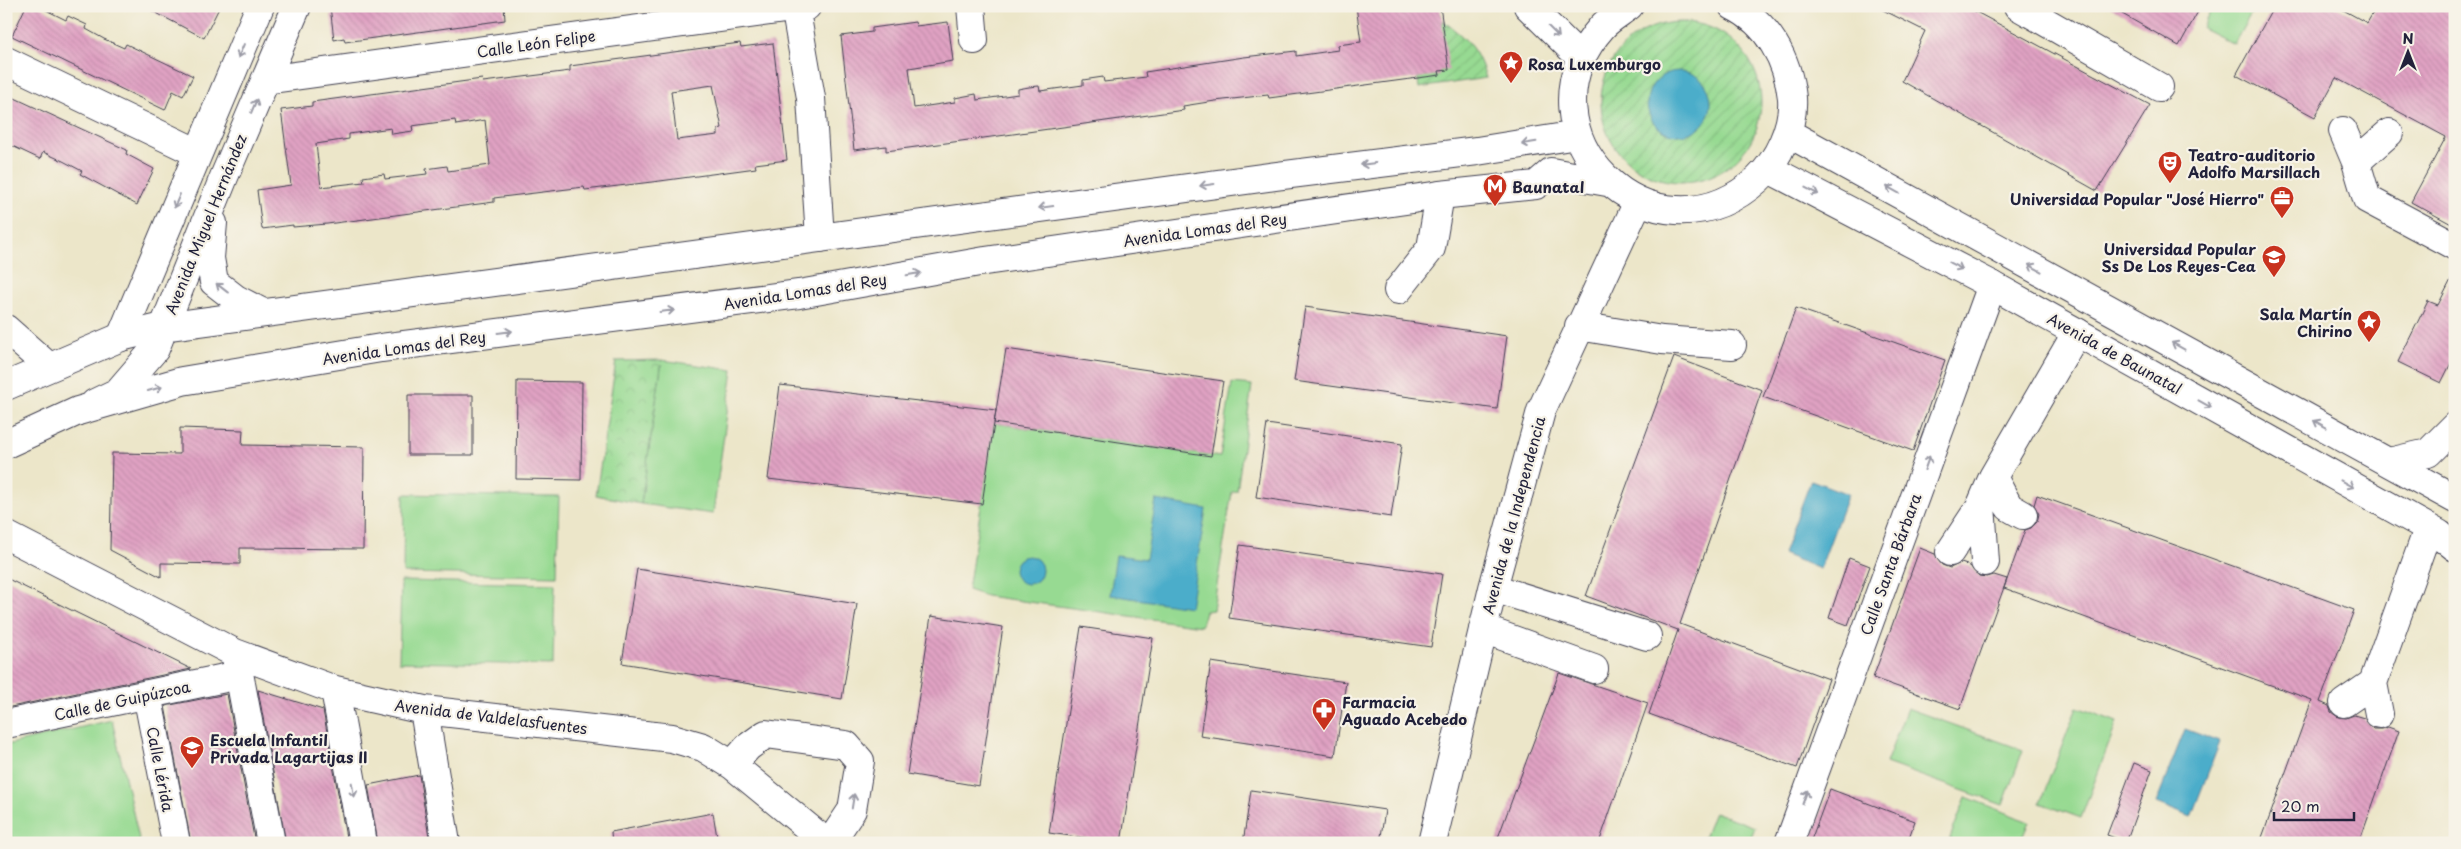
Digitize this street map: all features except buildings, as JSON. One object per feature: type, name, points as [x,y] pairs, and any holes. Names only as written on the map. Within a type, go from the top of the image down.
[{"type":"main road","points":[[121,336],[260,6]]},
{"type":"main road","name":"Avenida Miguel Hernández","points":[[78,411],[118,392],[156,348],[214,200],[297,6]]},
{"type":"main road","points":[[971,6],[974,40]]},
{"type":"main road","points":[[1528,6],[1581,58]]},
{"type":"main road","points":[[1629,6],[1602,26],[1581,58],[1572,96],[1577,135],[1589,160],[1608,182],[1638,202],[1673,210],[1709,208],[1742,193],[1768,169],[1788,132],[1792,99],[1786,66],[1770,36],[1742,8]]},
{"type":"main road","points":[[2018,6],[2159,87]]},
{"type":"main road","points":[[799,7],[811,98],[820,238]]},
{"type":"main road","name":"Calle León Felipe","points":[[265,80],[799,7]]},
{"type":"main road","points":[[6,61],[198,153]]},
{"type":"main road","points":[[2343,131],[2356,162],[2367,199],[2455,246]]},
{"type":"main road","points":[[1788,132],[2455,499]]},
{"type":"main road","points":[[2356,162],[2389,133]]},
{"type":"main road","points":[[6,386],[121,336],[163,327],[1276,176],[1477,151],[1577,135]]},
{"type":"main road","name":"Avenida de Baunatal","points":[[1768,169],[1992,284],[2428,529],[2455,548]]},
{"type":"main road","name":"Avenida Lomas del Rey","points":[[8,445],[78,411],[182,381],[381,348],[799,294],[985,261],[1440,195],[1536,185],[1551,172],[1608,182]]},
{"type":"main road","points":[[1398,290],[1431,248],[1440,195]]},
{"type":"main road","points":[[214,200],[210,258],[214,282],[236,299],[263,313]]},
{"type":"main road","name":"Avenida de la Independencia","points":[[1432,843],[1493,588],[1541,411],[1638,202]]},
{"type":"main road","name":"Calle Santa Bárbara","points":[[1789,843],[1992,284]]},
{"type":"main road","points":[[1579,326],[1662,340],[1732,344]]},
{"type":"main road","points":[[6,329],[49,367]]},
{"type":"main road","points":[[1950,552],[1981,506],[1993,477],[2077,332]]},
{"type":"main road","points":[[2389,462],[2428,453],[2455,426]]},
{"type":"main road","points":[[1993,477],[2009,507],[2023,515]]},
{"type":"main road","points":[[1981,506],[1992,552]]},
{"type":"main road","points":[[2378,714],[2373,683],[2428,529]]},
{"type":"main road","name":"Avenida de Valdelasfuentes","points":[[6,535],[237,664],[335,690],[424,710],[672,738],[704,747],[732,765],[829,843]]},
{"type":"main road","points":[[1493,588],[1648,636]]},
{"type":"main road","points":[[1483,629],[1594,669]]},
{"type":"main road","points":[[237,664],[270,843]]},
{"type":"main road","name":"Calle de Guipúzcoa","points":[[6,724],[147,694],[237,664]]},
{"type":"main road","points":[[2344,703],[2373,683]]},
{"type":"main road","points":[[335,690],[363,843]]},
{"type":"main road","name":"Calle Lérida","points":[[147,694],[176,843]]},
{"type":"main road","points":[[424,710],[446,843]]},
{"type":"main road","points":[[732,765],[748,747],[766,734],[846,745],[860,761],[852,810],[829,843]]},
{"type":"green space","points":[[2213,6],[2255,6],[2234,44],[2202,28]]},
{"type":"green space","points":[[1434,14],[1460,34],[1472,48],[1486,78],[1419,88],[1409,17]]},
{"type":"green space","points":[[1681,22],[1711,28],[1731,40],[1743,52],[1755,72],[1761,102],[1755,132],[1743,152],[1731,164],[1711,176],[1681,182],[1651,176],[1631,164],[1619,152],[1607,132],[1601,102],[1607,72],[1619,52],[1631,40],[1651,28]]},
{"type":"green space","points":[[662,360],[733,370],[713,514],[641,504]]},
{"type":"green space","points":[[662,360],[641,504],[596,495],[616,361]]},
{"type":"green space","points":[[1232,383],[1252,385],[1237,491],[1232,492],[1213,610],[1205,611],[1201,626],[986,596],[968,590],[994,423],[1220,457]]},
{"type":"green space","points":[[404,494],[559,497],[557,576],[403,573]]},
{"type":"green space","points":[[401,581],[555,584],[553,665],[399,662]]},
{"type":"green space","points":[[2077,707],[2117,722],[2081,818],[2040,803]]},
{"type":"green space","points":[[1907,708],[2023,750],[2003,805],[1886,763]]},
{"type":"green space","points":[[112,720],[140,843],[13,843],[6,815],[6,745]]},
{"type":"green space","points":[[1966,797],[2029,822],[2020,843],[1948,843]]},
{"type":"green space","points":[[1714,812],[1755,827],[1749,843],[1702,843]]},
{"type":"water","points":[[1673,71],[1685,71],[1702,80],[1709,91],[1711,103],[1709,115],[1702,126],[1685,135],[1673,135],[1661,130],[1652,121],[1647,109],[1647,97],[1652,85],[1661,76]]},
{"type":"water","points":[[1811,480],[1848,494],[1820,569],[1783,554]]},
{"type":"water","points":[[1156,500],[1206,509],[1190,607],[1110,595],[1116,555],[1146,559]]},
{"type":"water","points":[[1028,556],[1038,560],[1042,570],[1038,580],[1028,584],[1018,580],[1014,570],[1018,560]]},
{"type":"water","points":[[2185,729],[2220,742],[2191,817],[2156,803]]},
{"type":"place","name":"Rosa Luxemburgo","points":[[1511,84]]},
{"type":"place","name":"Teatro-auditorio Adolfo Marsillach","points":[[2170,184]]},
{"type":"place","name":"Baunatal","points":[[1495,207]]},
{"type":"place","name":"Universidad Popular \"José Hierro\"","points":[[2282,219]]},
{"type":"place","name":"Universidad Popular Ss De Los Reyes-Cea","points":[[2274,278]]},
{"type":"place","name":"Sala Martín Chirino","points":[[2369,343]]},
{"type":"place","name":"Farmacia Aguado Acebedo","points":[[1324,731]]},
{"type":"place","name":"Escuela Infantil Privada Lagartijas II","points":[[192,769]]}]
